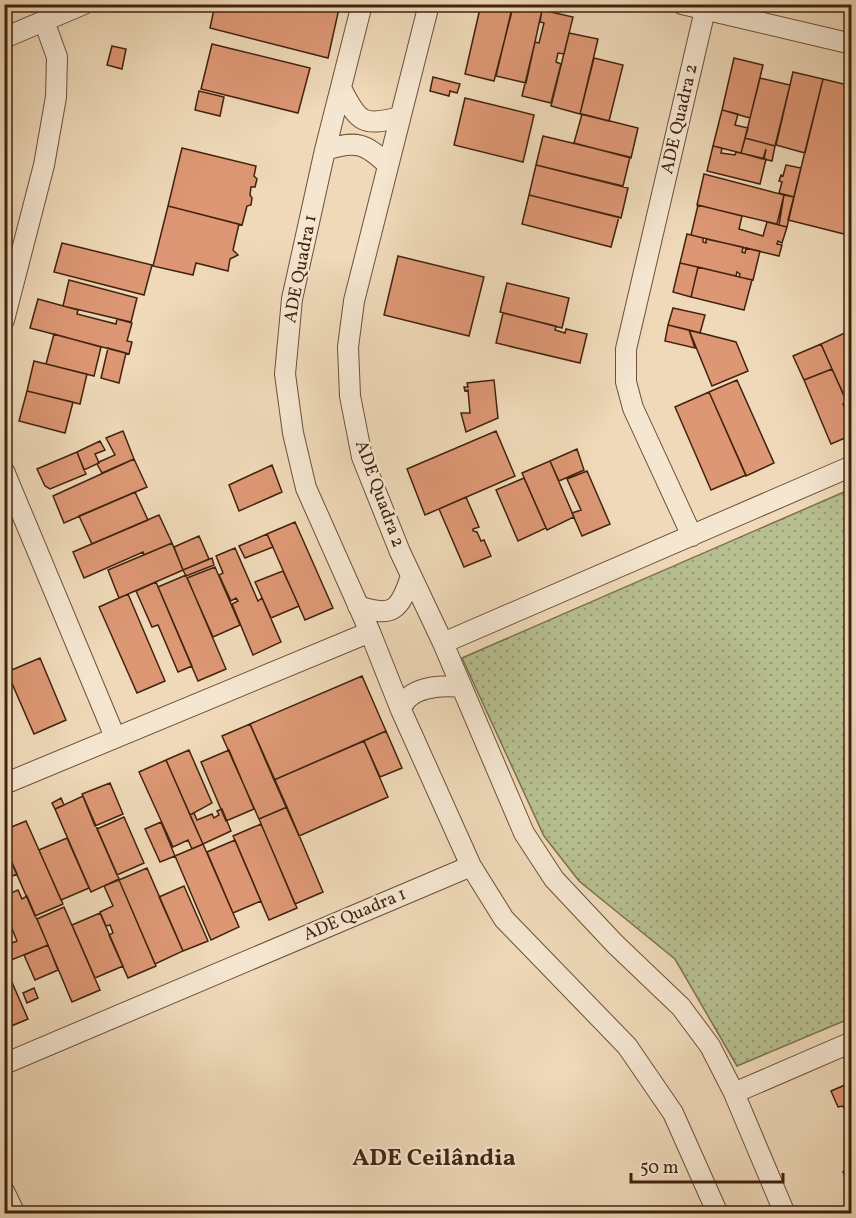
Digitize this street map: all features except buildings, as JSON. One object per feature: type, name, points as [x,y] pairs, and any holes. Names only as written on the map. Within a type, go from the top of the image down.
[{"type":"street","points":[[4,38],[84,4]]},
{"type":"street","name":"ADE Quadra 1","points":[[4,1064],[471,866],[306,488],[293,433],[285,374],[292,299],[325,150],[362,4]]},
{"type":"street","name":"ADE Quadra 2","points":[[429,4],[354,301],[348,347],[350,396],[362,457],[400,552],[443,643],[524,833],[554,879],[615,944],[681,1007],[710,1046],[734,1093],[785,1214]]},
{"type":"street","points":[[682,4],[852,44]]},
{"type":"street","name":"ADE Quadra 2","points":[[692,536],[633,408],[626,382],[626,349],[705,10]]},
{"type":"street","points":[[4,320],[44,165],[56,97],[57,57],[44,21]]},
{"type":"street","points":[[342,90],[354,114],[365,120],[380,123],[400,117]]},
{"type":"street","points":[[325,150],[346,143],[361,146],[388,165]]},
{"type":"street","points":[[443,643],[852,466]]},
{"type":"street","points":[[4,471],[115,737]]},
{"type":"street","points":[[358,606],[376,612],[396,608],[405,597],[411,576]]},
{"type":"street","points":[[4,784],[370,632]]},
{"type":"street","points":[[401,710],[409,697],[424,689],[461,687]]},
{"type":"street","points":[[471,866],[504,919],[627,1046],[673,1113],[718,1214]]},
{"type":"street","points":[[734,1093],[852,1042]]},
{"type":"street","points":[[4,1191],[15,1214]]},
{"type":"green space","points":[[851,489],[851,1018],[737,1066],[675,959],[579,881],[544,836],[462,658]]},
{"type":"district","name":"ADE Ceilândia","points":[[434,1159]]}]
